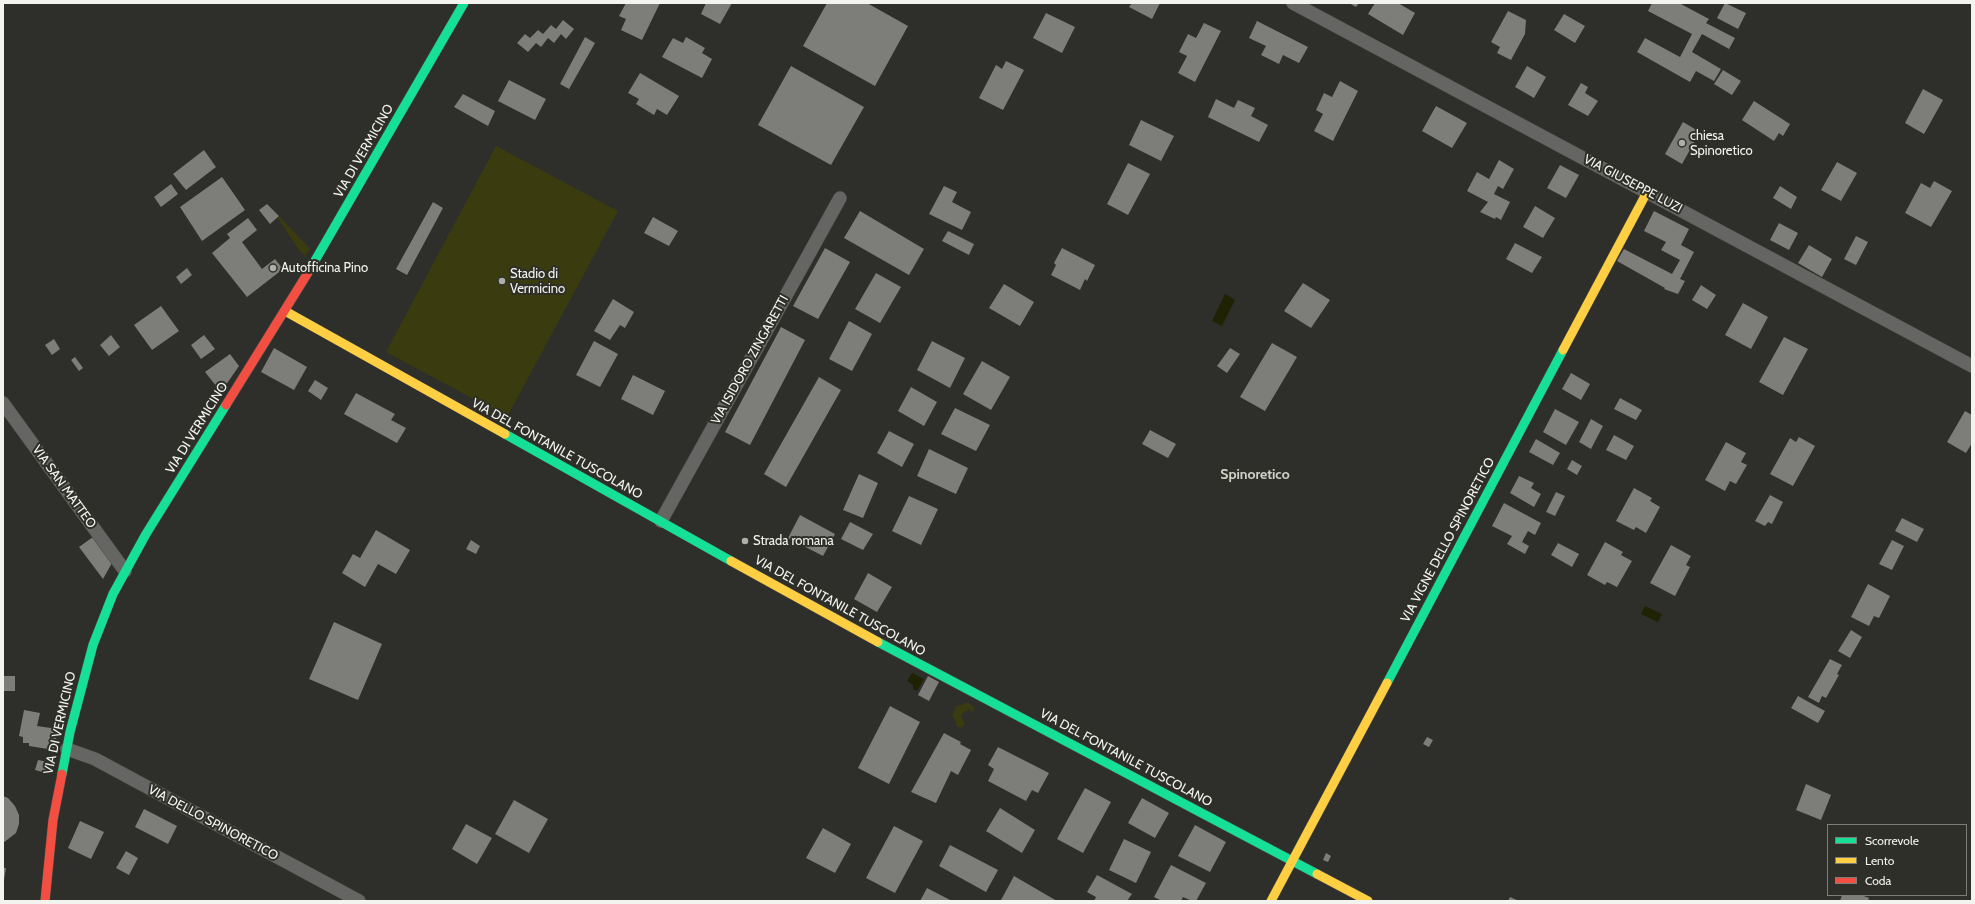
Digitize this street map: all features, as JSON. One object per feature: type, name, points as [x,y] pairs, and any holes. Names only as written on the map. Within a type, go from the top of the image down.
[{"type":"street","name":"VIA DI VERMICINO","points":[[45,901],[53,820],[66,749],[93,645],[108,606],[125,571],[285,311],[464,3]]},
{"type":"street","name":"VIA GIUSEPPE LUZI","points":[[1293,3],[1972,366]]},
{"type":"street","name":"VIA VIGNE DELLO SPINORETICO","points":[[1271,901],[1647,192]]},
{"type":"street","name":"VIA ISIDORO ZINGARETTI","points":[[661,521],[840,198]]},
{"type":"street","name":"VIA DEL FONTANILE TUSCOLANO","points":[[285,311],[830,616],[1368,901]]},
{"type":"street","name":"VIA SAN MATTEO","points":[[3,403],[125,571]]},
{"type":"street","name":"VIA DELLO SPINORETICO","points":[[66,749],[95,759],[358,901]]},
{"type":"shaded area","name":"Stadio di Vermicino","points":[[496,146],[618,211],[507,417],[386,352]]},
{"type":"shaded area","points":[[279,216],[310,249],[305,256],[299,250],[277,217]]},
{"type":"shaded area","points":[[1225,294],[1235,300],[1222,326],[1212,321]]},
{"type":"shaded area","points":[[1645,606],[1662,614],[1658,622],[1641,614]]},
{"type":"shaded area","points":[[912,673],[924,679],[917,691],[913,689],[913,685],[907,681]]},
{"type":"shaded area","points":[[967,702],[975,708],[973,712],[968,709],[967,712],[964,711],[961,717],[965,723],[962,728],[957,726],[952,715],[957,705],[959,706]]},
{"type":"building","points":[[626,3],[660,3],[642,40],[621,30],[626,19],[619,16]]},
{"type":"building","points":[[706,3],[732,3],[720,24],[701,14]]},
{"type":"building","points":[[827,3],[867,3],[908,26],[875,86],[803,46]]},
{"type":"building","points":[[1132,3],[1160,3],[1152,19],[1129,7]]},
{"type":"building","points":[[1349,3],[1359,3],[1356,7]]},
{"type":"building","points":[[1375,3],[1398,3],[1415,13],[1403,35],[1368,14]]},
{"type":"building","points":[[1652,3],[1679,3],[1709,19],[1706,23],[1735,38],[1729,49],[1702,34],[1692,52],[1721,69],[1714,81],[1696,71],[1690,82],[1637,52],[1645,38],[1680,57],[1692,34],[1648,11]]},
{"type":"building","points":[[1725,3],[1746,13],[1738,29],[1717,18]]},
{"type":"building","points":[[1508,11],[1526,20],[1525,34],[1511,60],[1497,53],[1500,47],[1491,42]]},
{"type":"building","points":[[1046,13],[1075,27],[1062,53],[1033,38]]},
{"type":"building","points":[[1564,14],[1585,26],[1575,43],[1554,30]]},
{"type":"building","points":[[563,20],[574,29],[566,39],[561,34],[554,43],[548,38],[541,47],[536,43],[528,52],[517,43],[525,34],[530,38],[538,30],[543,34],[551,25],[556,29]]},
{"type":"building","points":[[1257,21],[1308,47],[1299,63],[1283,55],[1279,64],[1261,55],[1266,46],[1249,38]]},
{"type":"building","points":[[1204,23],[1221,31],[1195,82],[1178,73],[1187,56],[1179,52],[1188,34],[1196,38]]},
{"type":"building","points":[[585,37],[595,43],[569,89],[560,84]]},
{"type":"building","points":[[686,37],[705,48],[702,53],[712,59],[702,78],[662,57],[673,38],[683,43]]},
{"type":"building","points":[[1006,61],[1024,70],[1003,110],[979,98],[996,65],[1002,69]]},
{"type":"building","points":[[791,66],[864,107],[831,165],[758,125]]},
{"type":"building","points":[[1527,66],[1546,77],[1534,98],[1515,87]]},
{"type":"building","points":[[1723,70],[1741,81],[1732,95],[1714,84]]},
{"type":"building","points":[[640,73],[679,96],[667,115],[657,109],[654,115],[636,104],[639,99],[628,93]]},
{"type":"building","points":[[509,80],[546,99],[535,120],[498,101]]},
{"type":"building","points":[[1340,81],[1358,91],[1333,141],[1314,131],[1323,114],[1316,110],[1324,93],[1332,97]]},
{"type":"building","points":[[1581,83],[1588,87],[1585,93],[1598,101],[1588,116],[1568,105]]},
{"type":"building","points":[[1923,89],[1943,100],[1924,134],[1905,123]]},
{"type":"building","points":[[463,94],[495,111],[488,126],[454,107]]},
{"type":"building","points":[[1216,99],[1234,108],[1238,100],[1255,108],[1251,116],[1268,125],[1259,142],[1208,117]]},
{"type":"building","points":[[1754,101],[1790,124],[1783,136],[1779,133],[1774,141],[1742,120]]},
{"type":"building","points":[[1436,106],[1467,123],[1452,148],[1422,131]]},
{"type":"building","points":[[1141,120],[1174,136],[1161,161],[1129,145]]},
{"type":"building","name":"chiesa Spinoretico","points":[[1683,122],[1700,132],[1682,164],[1665,154]]},
{"type":"building","points":[[204,150],[216,167],[186,190],[173,174]]},
{"type":"building","points":[[1499,160],[1514,169],[1503,189],[1498,186],[1494,194],[1510,202],[1501,220],[1496,217],[1495,219],[1480,212],[1488,202],[1467,191],[1477,172],[1489,179]]},
{"type":"building","points":[[1837,162],[1857,173],[1841,201],[1821,190]]},
{"type":"building","points":[[1128,163],[1150,174],[1128,215],[1107,204]]},
{"type":"building","points":[[1560,165],[1579,175],[1566,198],[1547,188]]},
{"type":"building","points":[[222,177],[245,210],[202,241],[180,207]]},
{"type":"building","points":[[1934,181],[1952,191],[1931,227],[1905,213],[1921,183],[1930,188]]},
{"type":"building","points":[[171,184],[178,194],[161,207],[154,197]]},
{"type":"building","points":[[944,186],[957,192],[952,202],[971,212],[962,230],[929,214]]},
{"type":"building","points":[[1780,186],[1797,197],[1791,209],[1773,198]]},
{"type":"building","points":[[433,202],[443,208],[407,275],[396,269]]},
{"type":"building","points":[[267,204],[279,216],[270,224],[259,210]]},
{"type":"building","points":[[1535,206],[1555,218],[1543,238],[1523,227]]},
{"type":"building","points":[[860,211],[924,249],[909,275],[844,238]]},
{"type":"building","points":[[1654,211],[1689,229],[1681,245],[1694,252],[1680,279],[1685,281],[1678,294],[1664,289],[1665,288],[1617,261],[1624,249],[1672,274],[1680,260],[1661,250],[1666,242],[1644,231]]},
{"type":"building","points":[[653,217],[678,231],[669,246],[644,233]]},
{"type":"building","points":[[248,218],[257,230],[242,242],[262,269],[275,259],[283,269],[247,297],[212,253],[230,238],[227,234]]},
{"type":"building","points":[[1779,223],[1798,233],[1789,250],[1770,240]]},
{"type":"building","points":[[948,231],[974,244],[969,255],[942,241]]},
{"type":"building","points":[[1856,236],[1868,242],[1856,265],[1844,259]]},
{"type":"building","points":[[1515,243],[1542,257],[1532,273],[1506,259]]},
{"type":"building","points":[[1809,245],[1832,259],[1822,277],[1798,263]]},
{"type":"building","points":[[825,248],[850,262],[818,319],[793,306]]},
{"type":"building","points":[[1062,248],[1095,265],[1087,281],[1085,279],[1080,290],[1051,275],[1056,265],[1054,263]]},
{"type":"building","points":[[187,268],[192,275],[181,284],[176,277]]},
{"type":"building","points":[[876,273],[901,287],[880,323],[855,309]]},
{"type":"building","points":[[1303,283],[1330,300],[1311,328],[1284,311]]},
{"type":"building","points":[[1004,284],[1034,302],[1020,326],[989,308]]},
{"type":"building","points":[[1701,285],[1716,295],[1707,309],[1692,300]]},
{"type":"building","points":[[613,299],[634,312],[625,328],[620,325],[610,340],[594,331]]},
{"type":"building","points":[[1743,303],[1768,317],[1751,349],[1725,335]]},
{"type":"building","points":[[161,306],[179,331],[152,350],[134,325]]},
{"type":"building","points":[[849,321],[872,334],[852,371],[829,359]]},
{"type":"building","points":[[781,327],[805,340],[750,445],[725,432]]},
{"type":"building","points":[[111,335],[120,347],[109,356],[100,345]]},
{"type":"building","points":[[204,335],[215,349],[201,359],[191,345]]},
{"type":"building","points":[[1784,337],[1808,349],[1783,395],[1759,382]]},
{"type":"building","points":[[54,339],[60,349],[52,355],[45,345]]},
{"type":"building","points":[[594,341],[618,354],[600,387],[576,375]]},
{"type":"building","points":[[932,341],[965,358],[950,388],[917,370]]},
{"type":"building","points":[[1272,343],[1297,357],[1265,411],[1240,397]]},
{"type":"building","points":[[274,348],[307,367],[294,390],[261,372]]},
{"type":"building","points":[[1230,348],[1240,354],[1227,373],[1217,366]]},
{"type":"building","points":[[230,354],[239,366],[221,392],[205,372]]},
{"type":"building","points":[[75,357],[83,368],[79,371],[71,360]]},
{"type":"building","points":[[982,361],[1010,377],[991,410],[963,394]]},
{"type":"building","points":[[1571,373],[1590,384],[1581,400],[1562,389]]},
{"type":"building","points":[[633,375],[665,391],[653,415],[621,399]]},
{"type":"building","points":[[819,377],[841,390],[786,487],[764,474]]},
{"type":"building","points":[[315,380],[328,388],[321,400],[308,391]]},
{"type":"building","points":[[911,387],[937,402],[924,426],[898,411]]},
{"type":"building","points":[[356,393],[395,414],[391,420],[406,428],[397,443],[344,414]]},
{"type":"building","points":[[1620,398],[1642,410],[1636,420],[1614,409]]},
{"type":"building","points":[[955,408],[990,425],[976,451],[941,434]]},
{"type":"building","points":[[1555,409],[1579,422],[1566,445],[1543,432]]},
{"type":"building","points":[[1965,411],[1972,415],[1972,443],[1966,453],[1947,442]]},
{"type":"building","points":[[1591,419],[1603,426],[1591,449],[1579,442]]},
{"type":"building","points":[[1150,430],[1176,444],[1168,458],[1142,444]]},
{"type":"building","points":[[889,431],[914,444],[902,467],[877,453]]},
{"type":"building","points":[[1614,435],[1634,446],[1626,460],[1606,450]]},
{"type":"building","points":[[1799,437],[1815,446],[1793,486],[1770,474],[1790,438],[1796,442]]},
{"type":"building","points":[[1536,439],[1560,453],[1553,465],[1529,452]]},
{"type":"building","points":[[1726,442],[1746,453],[1741,462],[1747,465],[1736,484],[1730,481],[1725,491],[1705,480]]},
{"type":"building","points":[[929,449],[968,468],[956,494],[917,476]]},
{"type":"building","points":[[1572,460],[1582,466],[1577,475],[1567,469]]},
{"type":"building","points":[[859,474],[878,483],[863,518],[843,510]]},
{"type":"building","points":[[1519,476],[1534,483],[1531,488],[1541,494],[1534,507],[1510,493]]},
{"type":"building","points":[[1634,488],[1652,498],[1650,501],[1660,507],[1646,533],[1636,527],[1634,530],[1616,521]]},
{"type":"building","points":[[1556,492],[1565,496],[1555,516],[1546,512]]},
{"type":"building","points":[[1770,495],[1783,502],[1772,524],[1768,522],[1765,526],[1755,521]]},
{"type":"building","points":[[909,496],[938,509],[921,545],[892,531]]},
{"type":"building","points":[[1504,503],[1541,523],[1535,535],[1528,531],[1522,542],[1529,546],[1525,554],[1507,544],[1512,536],[1492,526]]},
{"type":"building","points":[[800,515],[835,534],[823,556],[788,538]]},
{"type":"building","points":[[1902,518],[1924,529],[1917,542],[1895,531]]},
{"type":"building","points":[[850,522],[873,534],[863,550],[841,539]]},
{"type":"building","points":[[376,530],[410,550],[396,574],[378,564],[365,587],[342,573],[353,554],[360,558]]},
{"type":"building","points":[[93,537],[112,563],[103,579],[79,547]]},
{"type":"building","points":[[471,540],[480,546],[476,554],[466,549]]},
{"type":"building","points":[[1892,540],[1904,546],[1892,570],[1879,564]]},
{"type":"building","points":[[1605,542],[1623,552],[1621,555],[1632,561],[1617,587],[1607,582],[1605,585],[1587,575]]},
{"type":"building","points":[[1558,543],[1579,554],[1572,567],[1551,555]]},
{"type":"building","points":[[1671,545],[1691,556],[1686,565],[1690,567],[1675,596],[1650,583]]},
{"type":"building","points":[[868,573],[892,587],[877,612],[854,599]]},
{"type":"building","points":[[1868,584],[1890,596],[1879,618],[1874,616],[1869,626],[1851,617]]},
{"type":"building","points":[[334,622],[382,644],[358,700],[309,679]]},
{"type":"building","points":[[1851,630],[1862,637],[1850,658],[1838,651]]},
{"type":"building","points":[[1830,659],[1842,665],[1837,674],[1839,675],[1826,698],[1822,696],[1819,703],[1808,697]]},
{"type":"building","points":[[3,676],[15,676],[15,691],[3,691]]},
{"type":"building","points":[[928,676],[939,682],[929,701],[918,695]]},
{"type":"building","points":[[1798,696],[1825,711],[1818,723],[1791,708]]},
{"type":"building","points":[[890,706],[920,722],[889,784],[858,768]]},
{"type":"building","points":[[24,710],[40,713],[37,726],[58,729],[54,750],[29,746],[29,743],[23,743],[23,737],[19,736]]},
{"type":"building","points":[[944,733],[961,742],[960,744],[971,750],[958,775],[951,771],[936,803],[911,792]]},
{"type":"building","points":[[1427,737],[1433,740],[1429,747],[1423,744]]},
{"type":"building","points":[[998,747],[1049,773],[1038,793],[1032,790],[1026,801],[988,781],[994,769],[988,765]]},
{"type":"building","points":[[38,760],[48,762],[46,773],[35,770]]},
{"type":"building","points":[[1806,784],[1831,795],[1821,820],[1796,810]]},
{"type":"building","points":[[1085,788],[1111,802],[1083,853],[1057,839]]},
{"type":"building","points":[[3,796],[8,798],[15,806],[19,815],[19,824],[16,833],[3,843]]},
{"type":"building","points":[[1142,798],[1169,813],[1155,838],[1128,823]]},
{"type":"building","points":[[514,800],[548,819],[529,853],[495,834]]},
{"type":"building","points":[[1000,808],[1035,830],[1022,853],[986,831]]},
{"type":"building","points":[[144,809],[177,826],[168,844],[135,827]]},
{"type":"building","points":[[80,821],[104,832],[91,859],[68,848]]},
{"type":"building","points":[[466,824],[492,838],[477,864],[452,849]]},
{"type":"building","points":[[1195,825],[1226,842],[1210,872],[1178,856]]},
{"type":"building","points":[[894,826],[923,841],[895,893],[866,878]]},
{"type":"building","points":[[823,828],[851,844],[835,873],[806,858]]},
{"type":"building","points":[[1124,839],[1151,852],[1136,883],[1109,870]]},
{"type":"building","points":[[950,845],[998,870],[986,892],[939,866]]},
{"type":"building","points":[[126,851],[138,858],[129,875],[116,868]]},
{"type":"building","points":[[1326,853],[1331,856],[1328,862],[1323,860]]},
{"type":"building","points":[[1171,865],[1206,883],[1196,901],[1183,897],[1181,901],[1162,901],[1154,897]]},
{"type":"building","points":[[3,868],[6,868],[4,880],[3,880]]},
{"type":"building","points":[[1097,875],[1132,894],[1127,901],[1094,901],[1096,897],[1087,892]]},
{"type":"building","points":[[1014,876],[1057,901],[1002,901],[1001,900]]},
{"type":"building","points":[[927,888],[952,901],[920,901]]},
{"type":"building","points":[[1842,896],[1864,896],[1869,898],[1868,901],[1840,901]]},
{"type":"building","points":[[1510,897],[1519,901],[1508,901]]},
{"type":"traffic: fast","points":[[309,271],[464,3]]},
{"type":"traffic: fast","points":[[1387,683],[1563,350]]},
{"type":"traffic: fast","points":[[62,774],[70,732],[93,645],[113,594],[146,534],[226,405]]},
{"type":"traffic: fast","points":[[505,434],[731,561]]},
{"type":"traffic: fast","points":[[878,642],[1317,874]]},
{"type":"traffic: slow","points":[[1563,350],[1647,192]]},
{"type":"traffic: slow","points":[[285,311],[505,434]]},
{"type":"traffic: slow","points":[[731,561],[878,642]]},
{"type":"traffic: slow","points":[[1271,901],[1387,683]]},
{"type":"traffic: slow","points":[[1317,874],[1368,901]]},
{"type":"traffic: jam","points":[[226,405],[309,271]]},
{"type":"traffic: jam","points":[[45,901],[53,820],[62,774]]},
{"type":"place","name":"chiesa Spinoretico","points":[[1682,143]]},
{"type":"place","name":"Autofficina Pino","points":[[273,268]]},
{"type":"place","name":"Stadio di Vermicino","points":[[502,281]]},
{"type":"place","name":"Strada romana","points":[[745,541]]},
{"type":"district","name":"Spinoretico","points":[[1255,475]]}]
